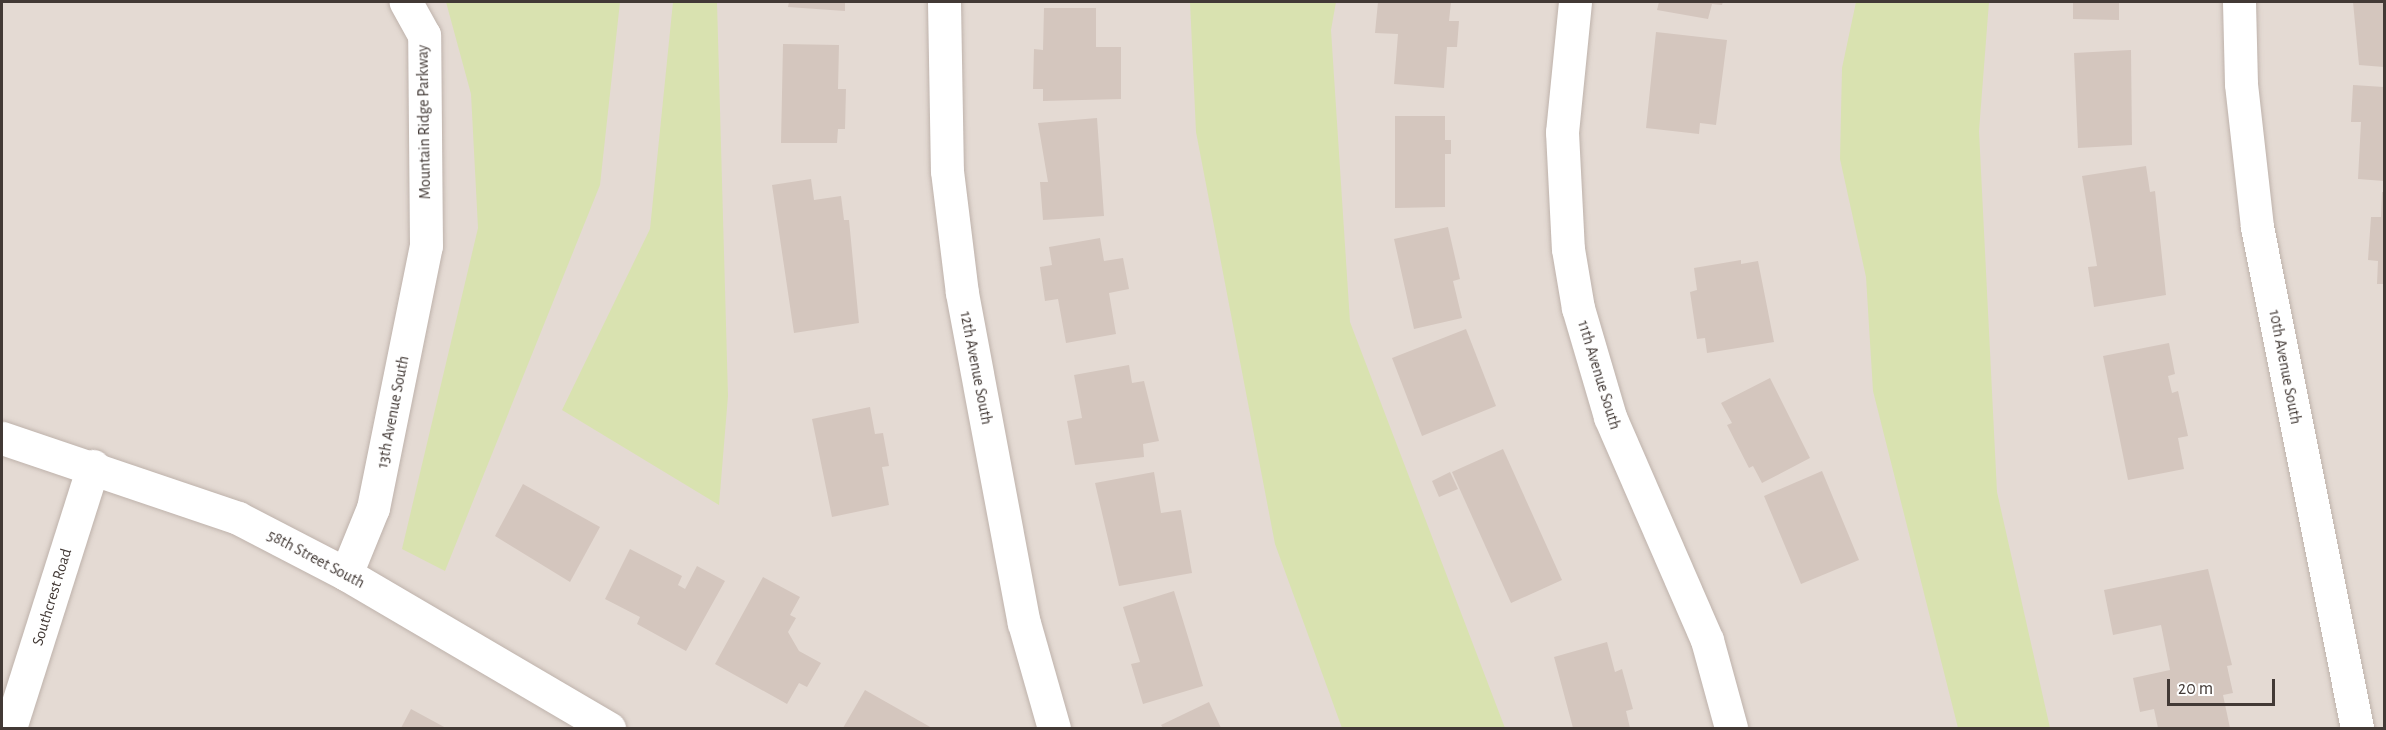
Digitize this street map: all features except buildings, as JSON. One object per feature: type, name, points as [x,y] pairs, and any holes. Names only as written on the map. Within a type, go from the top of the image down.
[{"type":"street","name":"Mountain Ridge Parkway","points":[[406,2],[424,35],[426,246]]},
{"type":"street","name":"12th Avenue South","points":[[944,2],[947,171],[962,293],[1024,623],[1054,729]]},
{"type":"street","name":"11th Avenue South","points":[[1575,2],[1562,132],[1565,214],[1578,308],[1610,417],[1703,629],[1731,729]]},
{"type":"street","name":"10th Avenue South","points":[[2239,2],[2241,84],[2257,227],[2357,729]]},
{"type":"street","name":"13th Avenue South","points":[[346,574],[374,508],[426,246]]},
{"type":"street","name":"58th Street South","points":[[2,438],[93,466],[238,518],[346,574],[609,729]]},
{"type":"street","name":"Southcrest Road","points":[[10,729],[93,466]]},
{"type":"shaded area","points":[[2,2],[2384,2],[2384,728],[2,728]]},
{"type":"green space","points":[[446,2],[620,2],[600,185],[445,571],[402,549],[478,228],[471,94]]},
{"type":"green space","points":[[673,2],[717,2],[728,396],[719,505],[562,410],[650,229]]},
{"type":"green space","points":[[1190,2],[1336,2],[1331,30],[1350,322],[1505,728],[1342,728],[1275,544],[1196,132]]},
{"type":"green space","points":[[1856,2],[1989,2],[1979,131],[1997,492],[2050,728],[1958,728],[1873,391],[1866,277],[1840,159],[1842,68]]}]
